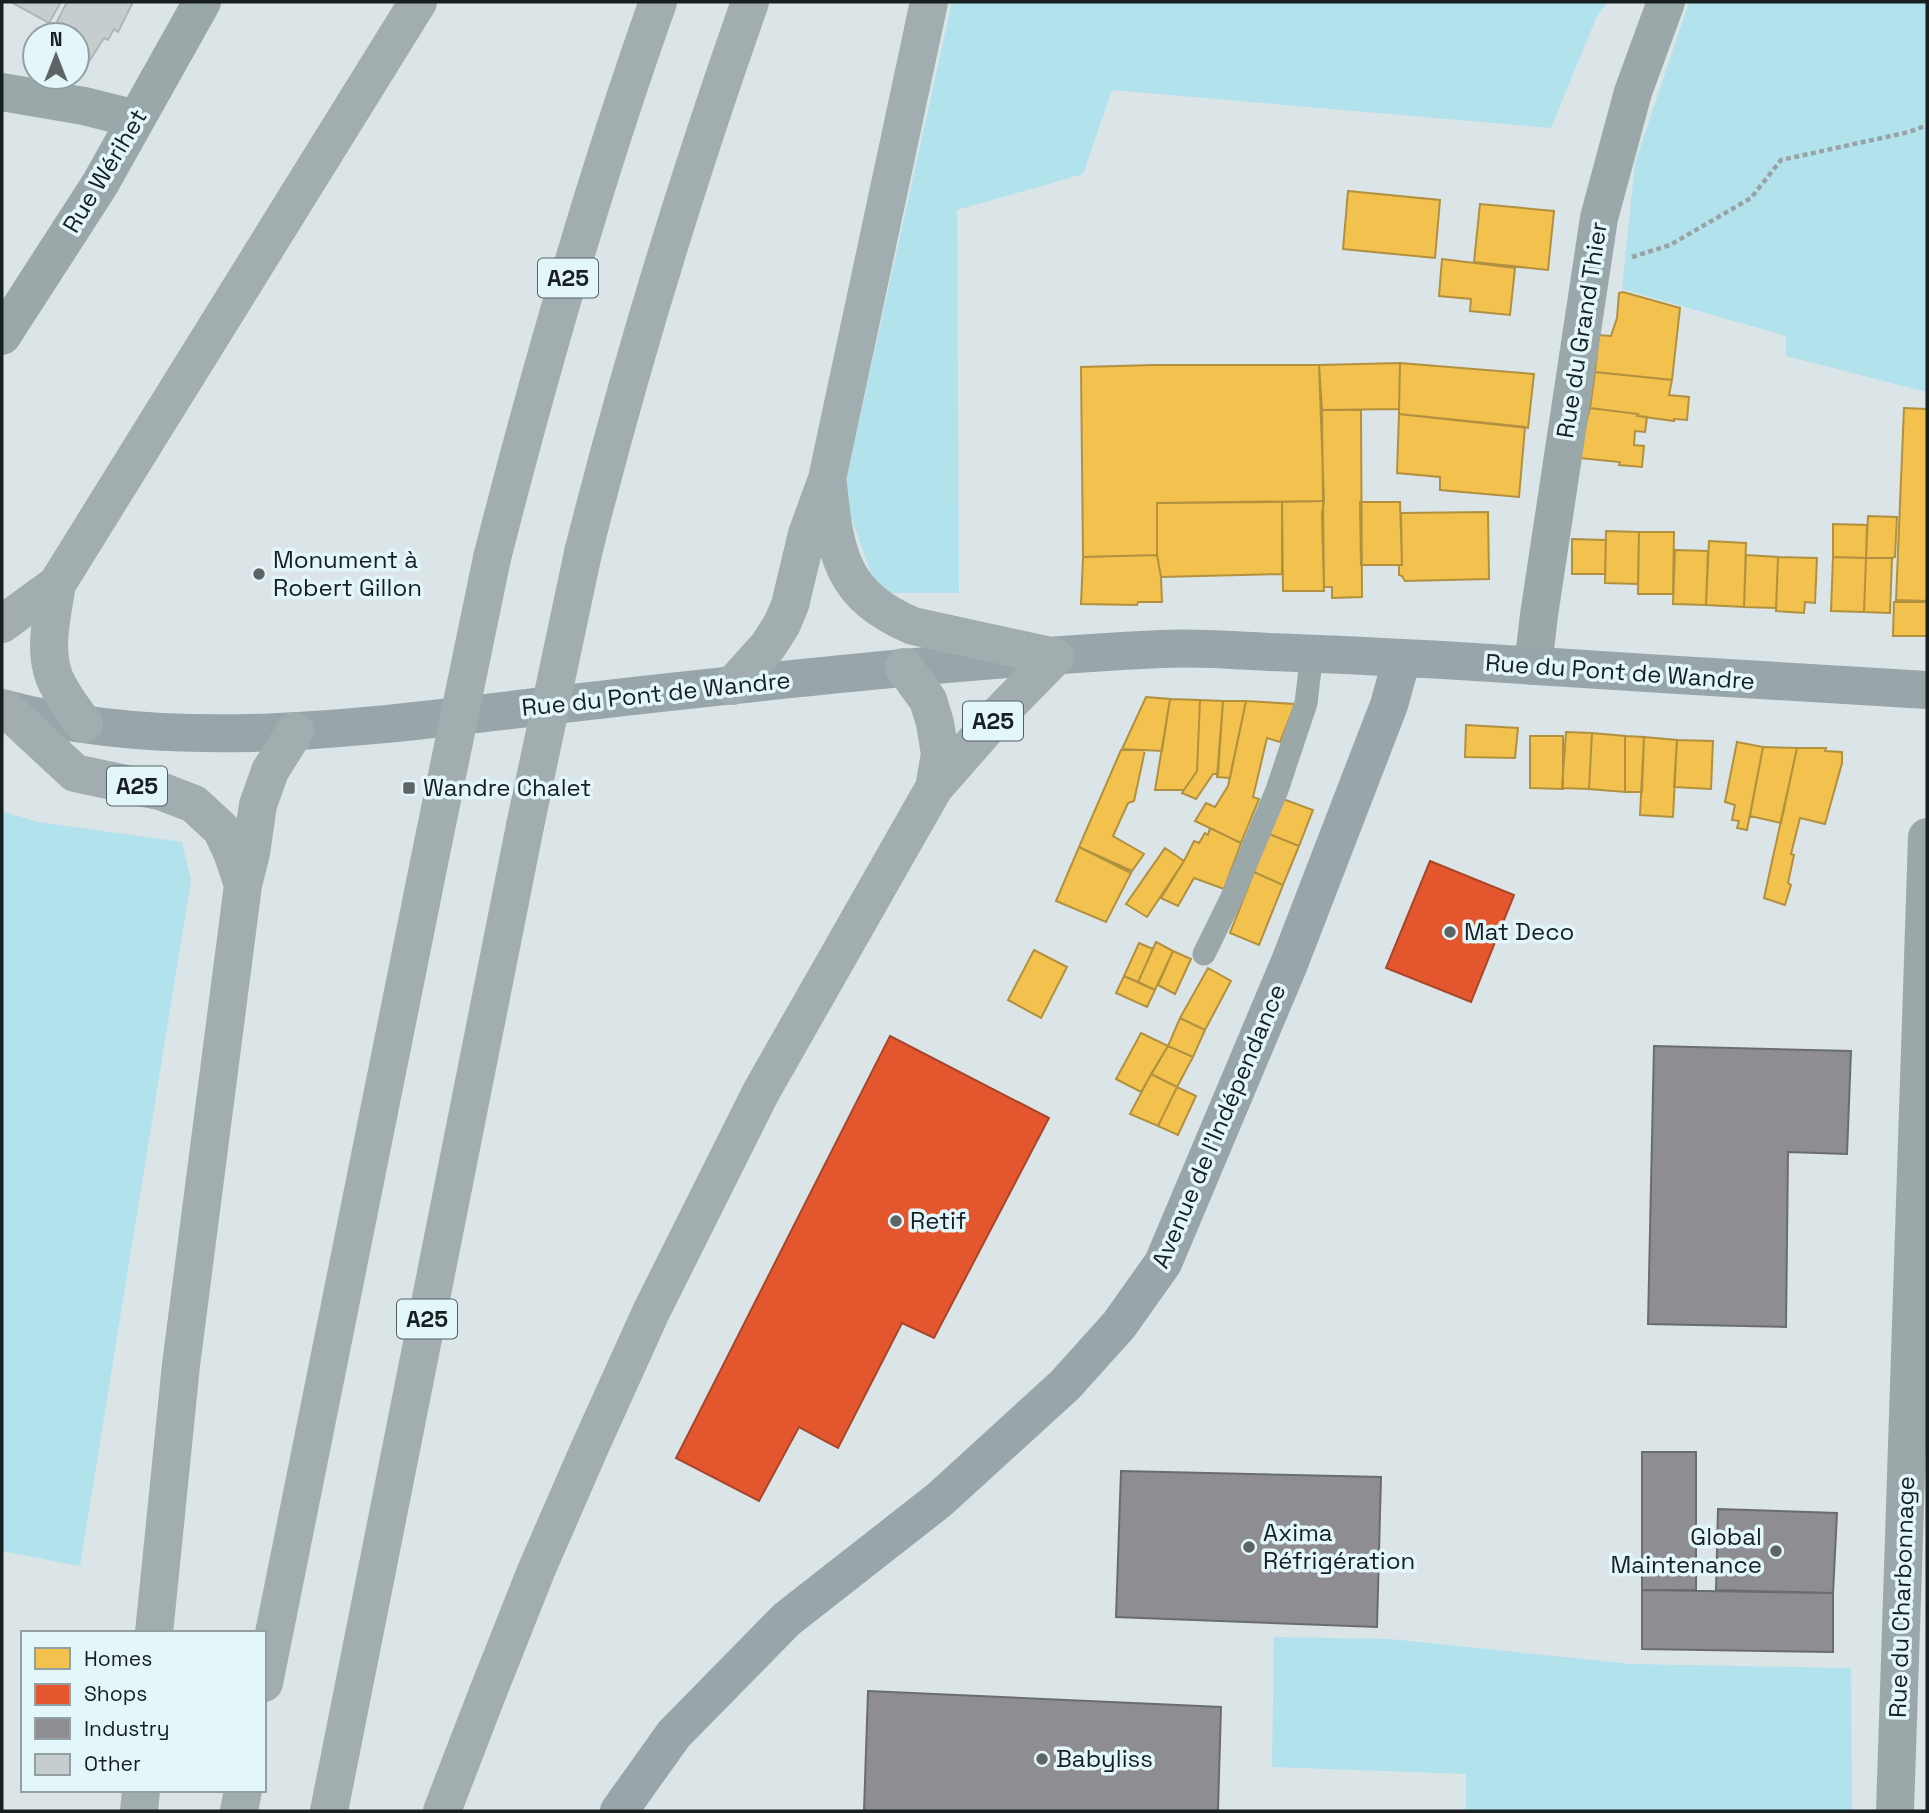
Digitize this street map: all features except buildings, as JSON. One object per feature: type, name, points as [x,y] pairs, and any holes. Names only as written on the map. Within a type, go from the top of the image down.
[{"type":"highway","points":[[2,624],[57,584],[418,2]]},
{"type":"highway","name":"A25","points":[[266,1673],[492,558],[563,295],[658,2]]},
{"type":"highway","name":"A25","points":[[329,1811],[525,826],[583,553],[608,452],[685,189],[750,2]]},
{"type":"highway","points":[[732,686],[768,646],[782,624],[790,605],[807,534],[827,479],[929,2]]},
{"type":"highway","points":[[827,479],[831,519],[838,550],[847,573],[871,602],[891,617],[913,626],[1055,657]]},
{"type":"highway","points":[[57,584],[48,637],[50,659],[57,685],[84,724]]},
{"type":"highway","name":"A25","points":[[442,1811],[536,1572],[651,1311],[761,1092],[934,788],[999,714],[1055,657]]},
{"type":"highway","name":"A25","points":[[904,667],[928,700],[935,723],[940,754],[934,788]]},
{"type":"highway","name":"A25","points":[[4,708],[75,773],[163,792],[194,804],[221,829],[243,885]]},
{"type":"highway","name":"A25","points":[[154,1631],[180,1378],[243,885],[258,805],[270,771],[295,731]]},
{"type":"highway","points":[[139,1811],[141,1792]]},
{"type":"highway","points":[[239,1811],[243,1792]]},
{"type":"main road","name":"Rue du Pont de Wandre","points":[[4,708],[84,724],[131,730],[203,733],[295,731],[904,667],[1165,649],[1312,653],[1927,690]]},
{"type":"main road","name":"Avenue de l'Indépendance","points":[[620,1811],[674,1734],[787,1619],[939,1500],[1065,1385],[1119,1325],[1163,1263],[1294,951],[1389,705],[1402,658]]},
{"type":"street","name":"Rue Wérihet","points":[[2,336],[100,184],[202,2]]},
{"type":"street","name":"Rue du Grand Thier","points":[[1533,666],[1599,218],[1633,92],[1666,2]]},
{"type":"street","points":[[2,92],[84,106],[136,119]]},
{"type":"street","name":"Rue du Charbonnage","points":[[1895,1811],[1927,836]]},
{"type":"lane","points":[[1204,954],[1278,790],[1306,702],[1312,653]]},
{"type":"path","points":[[1591,270],[1670,246],[1751,198],[1781,160],[1909,132],[1927,125]]},
{"type":"shaded area","points":[[952,2],[1608,2],[1597,16],[1551,128],[1112,90],[1083,174],[957,210],[959,593],[878,593],[843,494]]},
{"type":"shaded area","points":[[1689,2],[1927,2],[1927,392],[1786,356],[1786,336],[1622,289],[1635,163]]},
{"type":"shaded area","points":[[2,811],[38,822],[182,842],[191,880],[80,1566],[2,1551]]},
{"type":"shaded area","points":[[1274,1637],[1390,1639],[1631,1664],[1851,1668],[1852,1811],[1466,1811],[1466,1774],[1272,1767]]},
{"type":"place","name":"Monument à Robert Gillon","points":[[259,574]]},
{"type":"place","name":"Wandre Chalet","points":[[409,788]]},
{"type":"place","name":"Mat Deco","points":[[1450,932]]},
{"type":"place","name":"Retif","points":[[896,1221]]},
{"type":"place","name":"Axima Réfrigération","points":[[1249,1547]]},
{"type":"place","name":"Global Maintenance","points":[[1776,1551]]},
{"type":"place","name":"Babyliss","points":[[1042,1759]]}]
